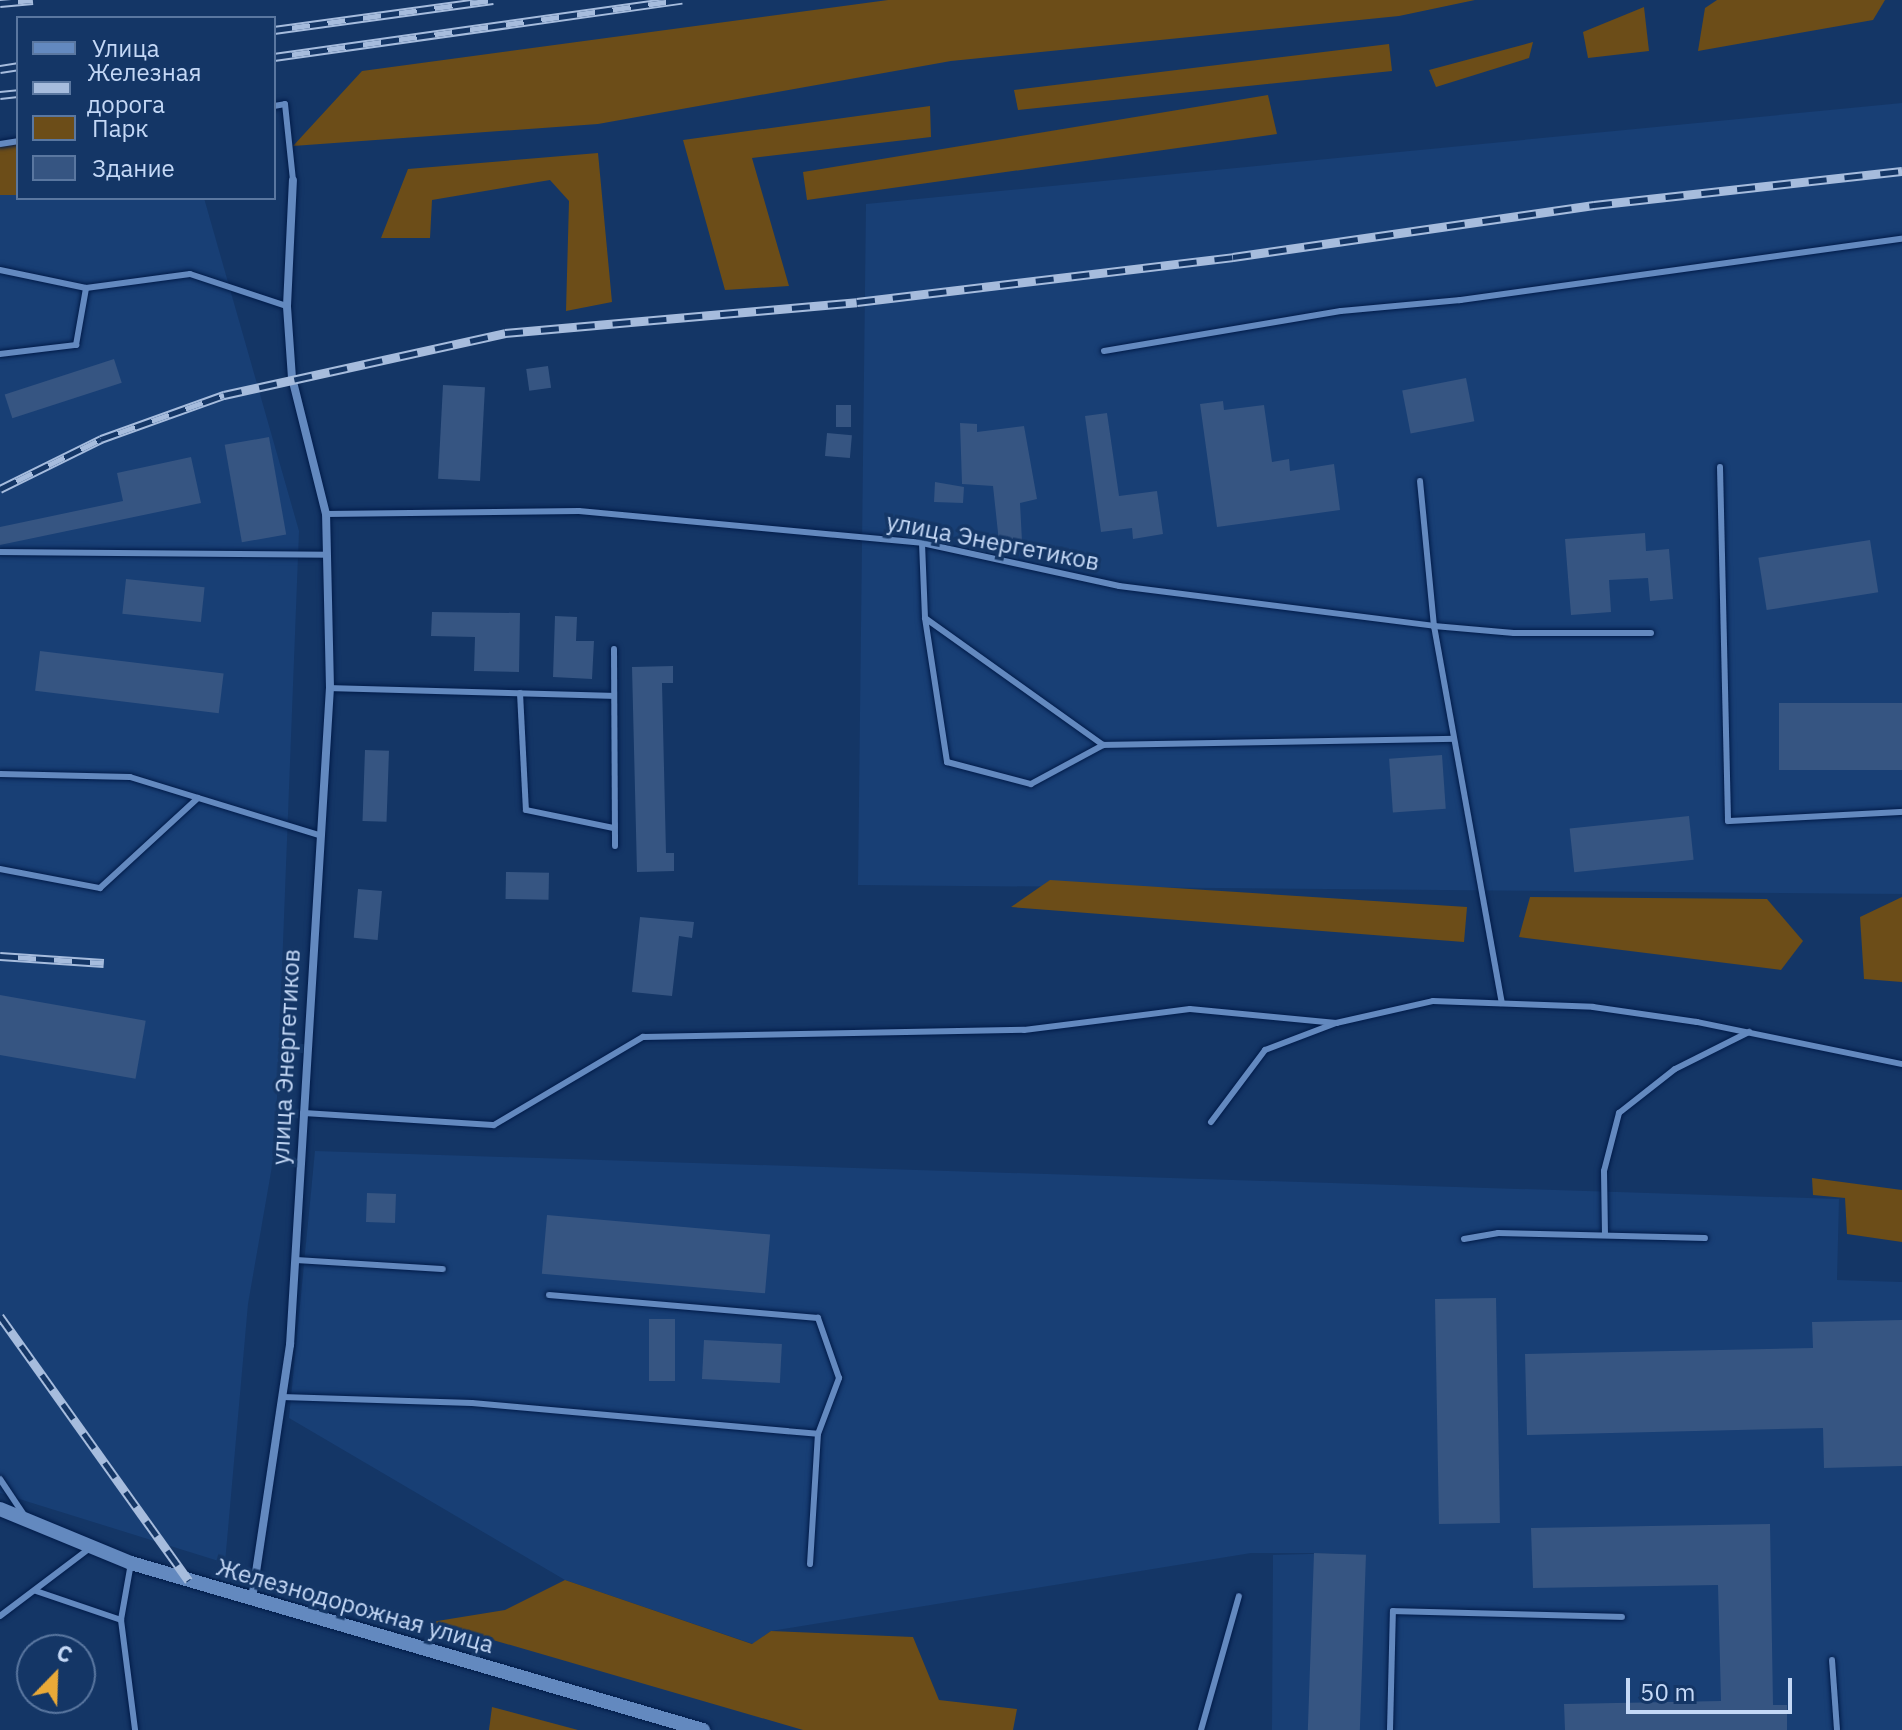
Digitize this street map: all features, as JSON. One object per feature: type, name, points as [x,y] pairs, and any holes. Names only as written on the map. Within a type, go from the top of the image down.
[{"type":"street","name":"улица Энергетиков","points":[[252,1599],[278,1397],[290,1345],[330,688],[326,514],[292,378],[287,306],[293,180]]},
{"type":"street","name":"Железнодорожная улица","points":[[0,1509],[131,1563],[703,1730]]},
{"type":"lane","points":[[276,106],[285,104],[293,180]]},
{"type":"lane","points":[[1104,351],[1341,311],[1460,300],[1902,239]]},
{"type":"lane","points":[[0,270],[86,288],[190,274],[287,306]]},
{"type":"lane","points":[[0,354],[76,345],[86,288]]},
{"type":"lane","points":[[1720,467],[1728,821],[1902,812]]},
{"type":"lane","points":[[1420,481],[1434,626],[1502,1003]]},
{"type":"lane","name":"улица Энергетиков","points":[[326,514],[579,511],[922,543],[1119,586],[1434,626],[1514,633],[1651,633]]},
{"type":"lane","points":[[922,543],[925,618],[947,762],[1031,784],[1103,745],[1454,739]]},
{"type":"lane","points":[[0,552],[326,555]]},
{"type":"lane","points":[[925,618],[1103,745]]},
{"type":"lane","points":[[614,649],[615,846]]},
{"type":"lane","points":[[330,688],[614,696]]},
{"type":"lane","points":[[520,693],[526,810],[614,828]]},
{"type":"lane","points":[[0,774],[130,777],[319,835]]},
{"type":"lane","points":[[0,869],[100,888],[198,798]]},
{"type":"lane","points":[[1211,1122],[1265,1050],[1336,1023],[1433,1001],[1593,1007],[1749,1032],[1902,1064]]},
{"type":"lane","points":[[303,1113],[494,1125],[643,1037],[1024,1030],[1190,1009],[1336,1023]]},
{"type":"lane","points":[[1605,1235],[1604,1171],[1619,1113],[1675,1069],[1749,1032]]},
{"type":"lane","points":[[1464,1239],[1498,1233],[1705,1238]]},
{"type":"lane","points":[[295,1260],[443,1269]]},
{"type":"lane","points":[[549,1295],[818,1318],[839,1378],[818,1434],[810,1564]]},
{"type":"lane","points":[[278,1397],[472,1403],[818,1434]]},
{"type":"lane","points":[[0,1479],[28,1521]]},
{"type":"lane","points":[[0,1616],[91,1548]]},
{"type":"lane","points":[[131,1563],[121,1620],[135,1730]]},
{"type":"lane","points":[[36,1591],[121,1620]]},
{"type":"lane","points":[[1201,1730],[1239,1596]]},
{"type":"lane","points":[[1390,1730],[1393,1611],[1622,1617]]},
{"type":"lane","points":[[1832,1660],[1837,1730]]},
{"type":"shaded area","points":[[1902,103],[1902,894],[858,885],[866,204]]},
{"type":"shaded area","points":[[16,161],[16,200],[205,200],[299,531],[275,1149],[248,1304],[225,1563],[0,1493],[0,163]]},
{"type":"shaded area","points":[[315,1151],[1839,1199],[1837,1280],[1902,1282],[1902,1730],[1272,1730],[1273,1555],[1345,1553],[1251,1553],[771,1631],[753,1644],[565,1580],[289,1418]]},
{"type":"green space","points":[[888,0],[1475,0],[1399,16],[951,61],[598,124],[293,146],[362,71]]},
{"type":"green space","points":[[1717,0],[1885,0],[1873,20],[1698,51],[1705,8]]},
{"type":"green space","points":[[1644,7],[1649,51],[1588,58],[1583,32]]},
{"type":"green space","points":[[1533,42],[1529,58],[1436,87],[1429,70]]},
{"type":"green space","points":[[1389,44],[1392,71],[1018,110],[1014,90]]},
{"type":"green space","points":[[1268,95],[1277,134],[807,200],[803,172]]},
{"type":"green space","points":[[930,106],[931,137],[752,158],[789,286],[725,290],[683,140]]},
{"type":"green space","points":[[0,142],[16,142],[16,195],[0,195]]},
{"type":"green space","points":[[598,153],[612,302],[566,311],[569,201],[550,180],[432,200],[430,238],[381,238],[408,169]]},
{"type":"green space","points":[[1050,880],[1467,907],[1464,942],[1011,907]]},
{"type":"green space","points":[[1530,897],[1767,899],[1803,941],[1781,970],[1519,937]]},
{"type":"green space","points":[[1902,897],[1902,982],[1864,979],[1860,917]]},
{"type":"green space","points":[[1812,1178],[1902,1190],[1902,1242],[1847,1234],[1845,1198],[1813,1195]]},
{"type":"green space","points":[[565,1580],[752,1644],[771,1631],[913,1637],[939,1700],[1017,1709],[1013,1730],[803,1730],[431,1622],[505,1610]]},
{"type":"green space","points":[[492,1707],[578,1730],[489,1730]]},
{"type":"building","points":[[114,359],[122,383],[12,418],[5,395]]},
{"type":"building","points":[[548,366],[551,388],[529,391],[526,369]]},
{"type":"building","points":[[1466,378],[1474,421],[1411,434],[1402,390]]},
{"type":"building","points":[[443,385],[485,387],[480,481],[438,479]]},
{"type":"building","points":[[1223,401],[1224,410],[1264,405],[1272,462],[1289,459],[1290,471],[1334,464],[1340,510],[1217,527],[1200,404]]},
{"type":"building","points":[[836,405],[851,405],[851,427],[836,427]]},
{"type":"building","points":[[1107,413],[1119,496],[1157,491],[1163,534],[1133,539],[1132,528],[1101,532],[1085,416]]},
{"type":"building","points":[[960,423],[977,424],[977,432],[1024,426],[1037,499],[1020,503],[1022,541],[999,542],[993,486],[962,484]]},
{"type":"building","points":[[827,433],[852,435],[850,458],[825,456]]},
{"type":"building","points":[[269,437],[286,534],[242,542],[225,445]]},
{"type":"building","points":[[191,457],[201,503],[0,545],[0,527],[123,501],[117,473]]},
{"type":"building","points":[[935,482],[964,487],[963,503],[934,502]]},
{"type":"building","points":[[1645,533],[1646,551],[1669,549],[1673,599],[1650,601],[1648,578],[1609,580],[1611,612],[1571,615],[1565,539]]},
{"type":"building","points":[[1870,540],[1878,592],[1767,610],[1758,558]]},
{"type":"building","points":[[126,579],[205,587],[201,622],[122,614]]},
{"type":"building","points":[[432,612],[520,613],[519,672],[474,671],[475,637],[431,636]]},
{"type":"building","points":[[555,616],[577,617],[576,641],[594,641],[592,679],[553,677]]},
{"type":"building","points":[[40,651],[224,674],[219,713],[35,691]]},
{"type":"building","points":[[673,666],[673,683],[662,683],[666,853],[674,853],[674,871],[637,872],[632,667]]},
{"type":"building","points":[[1779,703],[1902,703],[1902,770],[1779,770]]},
{"type":"building","points":[[365,750],[389,751],[387,822],[363,821]]},
{"type":"building","points":[[1442,755],[1446,809],[1393,813],[1389,759]]},
{"type":"building","points":[[1689,816],[1694,860],[1574,872],[1570,829]]},
{"type":"building","points":[[506,872],[549,873],[549,900],[506,899]]},
{"type":"building","points":[[358,889],[382,891],[378,940],[354,938]]},
{"type":"building","points":[[640,917],[694,922],[692,938],[679,936],[672,996],[632,992]]},
{"type":"building","points":[[0,995],[146,1021],[136,1079],[0,1055]]},
{"type":"building","points":[[367,1193],[396,1194],[395,1223],[366,1222]]},
{"type":"building","points":[[547,1215],[770,1235],[765,1293],[542,1274]]},
{"type":"building","points":[[1496,1298],[1500,1523],[1439,1524],[1435,1299]]},
{"type":"building","points":[[649,1319],[675,1319],[675,1381],[649,1381]]},
{"type":"building","points":[[1902,1320],[1902,1466],[1824,1468],[1823,1428],[1527,1435],[1525,1354],[1813,1348],[1812,1322]]},
{"type":"building","points":[[704,1340],[782,1344],[780,1383],[702,1379]]},
{"type":"building","points":[[1770,1524],[1773,1705],[1787,1705],[1787,1730],[1565,1730],[1564,1704],[1721,1701],[1718,1585],[1533,1588],[1531,1528]]},
{"type":"building","points":[[1314,1553],[1366,1555],[1360,1730],[1308,1730]]},
{"type":"railway","points":[[0,3],[33,0]]},
{"type":"railway","points":[[276,30],[493,0]]},
{"type":"railway","points":[[276,57],[682,0]]},
{"type":"railway","points":[[0,69],[16,66]]},
{"type":"railway","points":[[0,95],[16,93]]},
{"type":"railway","points":[[0,489],[101,439],[224,395],[505,333],[857,302],[1233,257],[1594,205],[1902,171]]},
{"type":"railway","points":[[0,956],[104,963]]},
{"type":"railway","points":[[0,1316],[189,1581]]}]
